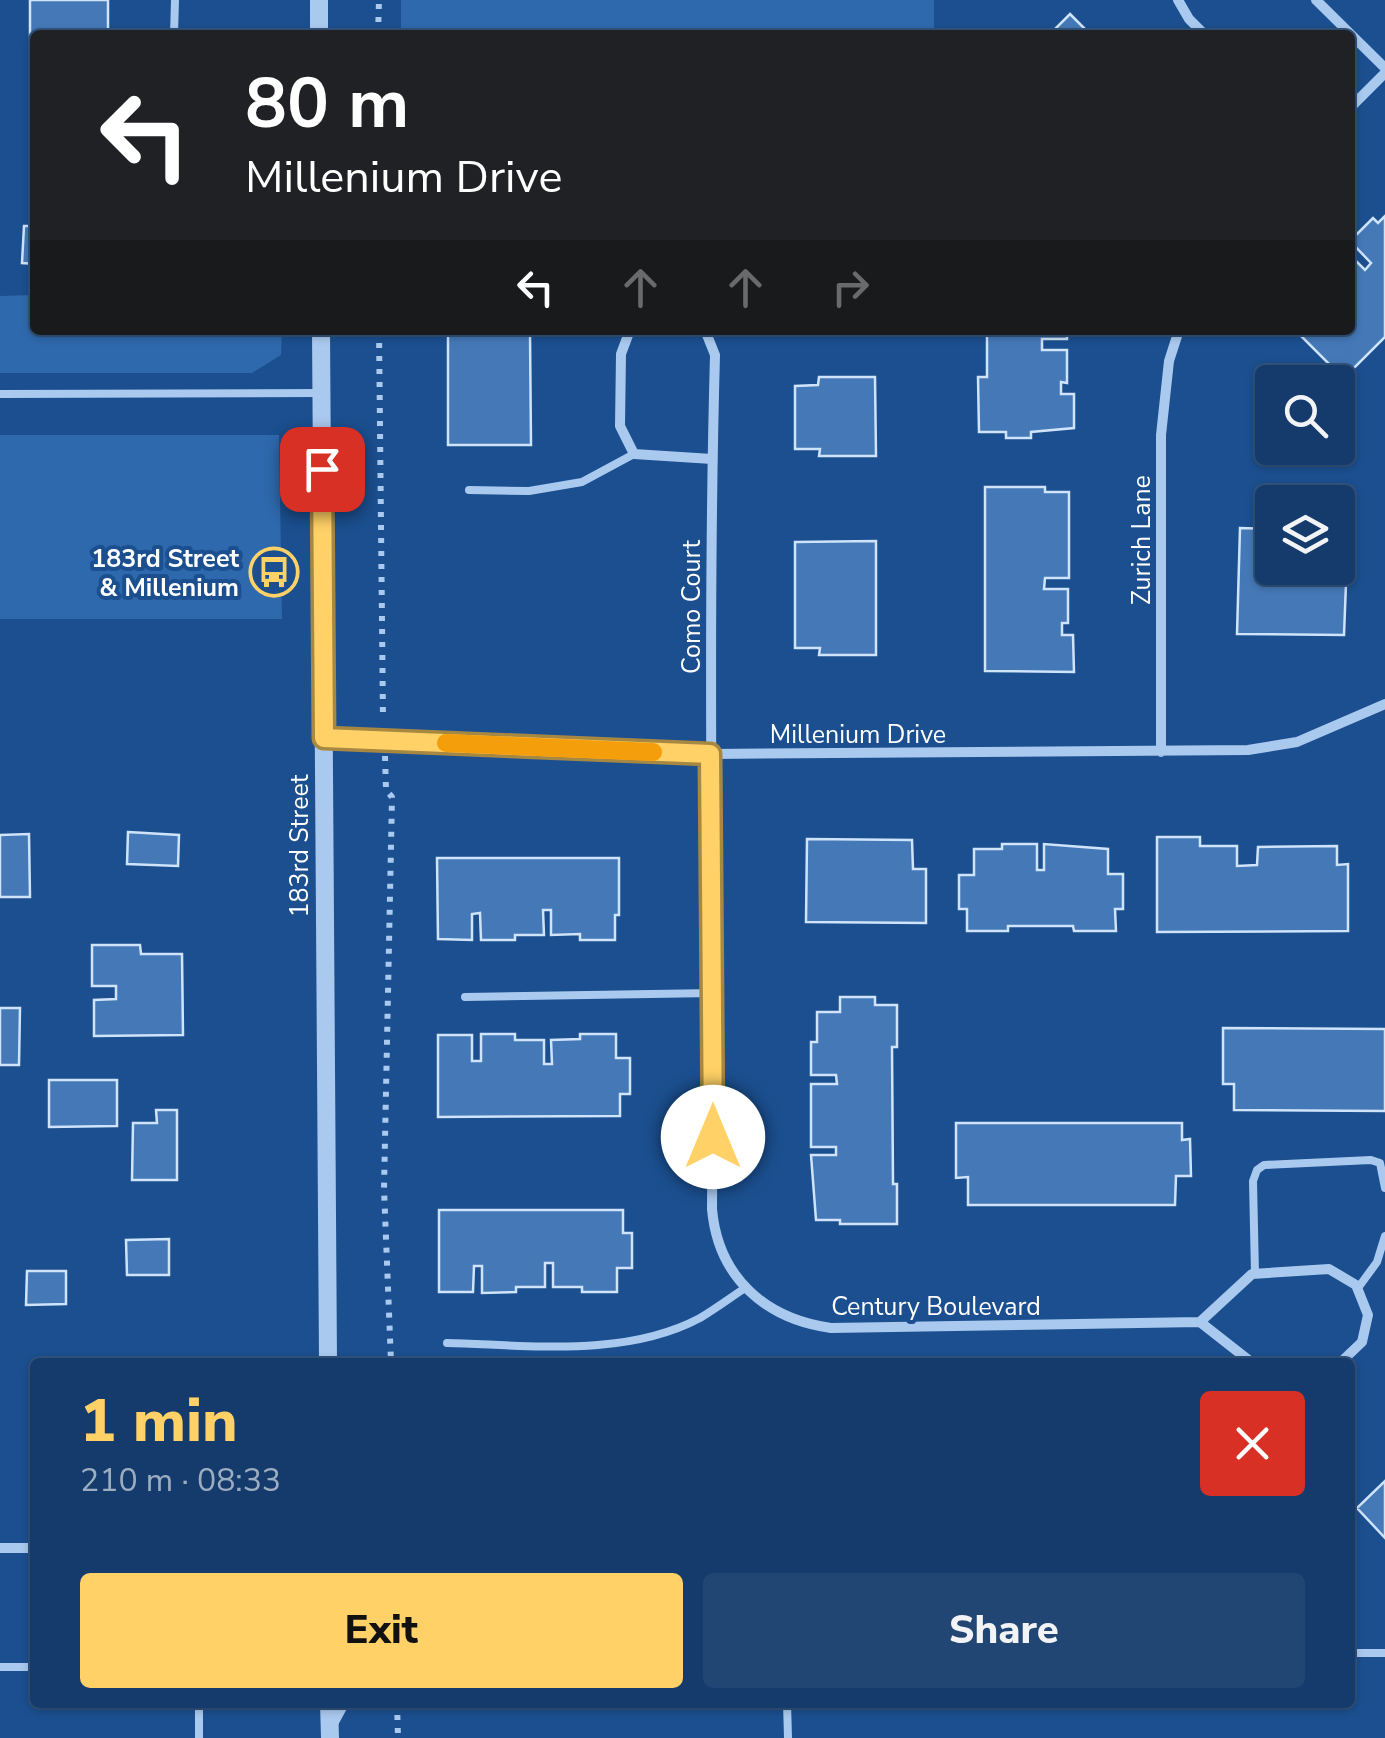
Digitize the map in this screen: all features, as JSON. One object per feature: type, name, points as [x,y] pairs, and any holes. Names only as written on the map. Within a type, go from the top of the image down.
[{"type":"street","points":[[320,0],[320,30]]},
{"type":"street","points":[[1178,0],[1200,30]]},
{"type":"street","points":[[1316,0],[1345,30]]},
{"type":"street","points":[[1355,40],[1385,71],[1355,103]]},
{"type":"street","name":"183rd Street","points":[[321,335],[328,1358]]},
{"type":"street","points":[[628,335],[621,354],[620,426],[634,454],[712,460]]},
{"type":"street","name":"Como Court","points":[[706,335],[715,355],[710,754]]},
{"type":"street","name":"Zurich Lane","points":[[1161,752],[1161,435],[1169,362],[1177,335]]},
{"type":"street","name":"Millenium Drive","points":[[324,738],[710,754],[1248,750],[1297,742],[1385,704]]},
{"type":"street","name":"Century Boulevard","points":[[710,754],[714,1226],[730,1266],[745,1288],[788,1319],[831,1328],[1200,1322]]},
{"type":"street","points":[[1246,1358],[1200,1322],[1254,1274],[1329,1269],[1358,1288],[1368,1314],[1362,1342],[1345,1358]]},
{"type":"street","points":[[0,1548],[30,1548]]},
{"type":"street","points":[[330,1708],[330,1735]]},
{"type":"lane","points":[[174,30],[175,0]]},
{"type":"lane","points":[[0,394],[321,392]]},
{"type":"lane","points":[[469,490],[529,491],[582,482],[634,454]]},
{"type":"lane","points":[[466,998],[714,993]]},
{"type":"lane","points":[[1254,1274],[1254,1180],[1264,1164],[1370,1160],[1380,1163],[1385,1188]]},
{"type":"lane","points":[[1358,1288],[1377,1262],[1385,1236]]},
{"type":"lane","points":[[447,1343],[570,1345],[634,1341],[698,1319],[745,1288]]},
{"type":"lane","points":[[1355,1653],[1385,1652]]},
{"type":"lane","points":[[0,1667],[30,1667]]},
{"type":"lane","points":[[199,1708],[199,1738]]},
{"type":"lane","points":[[330,1735],[343,1708]]},
{"type":"lane","points":[[788,1708],[788,1738]]},
{"type":"path","points":[[378,0],[378,30]]},
{"type":"path","points":[[380,335],[383,701]]},
{"type":"path","points":[[386,790],[392,797],[384,1189],[391,1358]]},
{"type":"path","points":[[397,1708],[398,1738]]},
{"type":"shaded area","points":[[401,0],[934,0],[934,30],[401,30]]},
{"type":"shaded area","points":[[30,295],[30,335],[282,335],[281,355],[252,373],[0,373],[0,296]]},
{"type":"shaded area","points":[[0,435],[279,435],[282,619],[0,619]]},
{"type":"building","points":[[30,0],[108,0],[108,30],[30,30]]},
{"type":"building","points":[[1070,14],[1086,30],[1054,30]]},
{"type":"building","points":[[1385,216],[1385,337],[1355,367],[1330,365],[1300,335],[1355,335],[1355,260],[1365,270],[1371,263],[1355,246],[1355,236],[1373,218],[1378,223]]},
{"type":"building","points":[[24,226],[30,226],[30,264],[22,263]]},
{"type":"building","points":[[448,335],[530,335],[531,445],[448,445]]},
{"type":"building","points":[[987,335],[1067,335],[1067,339],[1042,339],[1042,350],[1067,350],[1067,383],[1061,382],[1061,394],[1074,394],[1074,428],[1031,432],[1031,438],[1006,438],[1006,432],[979,432],[978,377],[987,377]]},
{"type":"building","points":[[819,377],[875,377],[876,456],[819,456],[820,449],[795,449],[795,386],[818,385]]},
{"type":"building","points":[[985,487],[1045,487],[1045,492],[1069,492],[1069,578],[1045,578],[1044,589],[1068,589],[1068,623],[1062,623],[1062,635],[1073,635],[1074,672],[985,671]]},
{"type":"building","points":[[1240,528],[1255,528],[1255,585],[1346,585],[1344,635],[1237,634]]},
{"type":"building","points":[[876,541],[876,655],[819,655],[820,648],[795,648],[795,542]]},
{"type":"building","points":[[128,832],[179,835],[178,866],[127,864]]},
{"type":"building","points":[[29,834],[30,897],[0,897],[0,835]]},
{"type":"building","points":[[1157,837],[1200,837],[1200,846],[1237,846],[1237,866],[1257,865],[1258,847],[1337,846],[1337,865],[1348,864],[1348,931],[1157,932]]},
{"type":"building","points":[[807,839],[912,840],[913,869],[926,869],[926,923],[806,922]]},
{"type":"building","points":[[1002,844],[1037,844],[1037,870],[1044,870],[1044,844],[1108,849],[1108,874],[1123,874],[1123,909],[1115,909],[1116,931],[1074,931],[1073,926],[1008,926],[1008,931],[967,931],[967,909],[959,909],[959,875],[974,875],[974,849],[1002,849]]},
{"type":"building","points":[[437,858],[619,858],[615,940],[580,940],[580,934],[551,935],[551,910],[543,910],[544,935],[481,940],[480,913],[472,914],[472,940],[438,939]]},
{"type":"building","points":[[92,945],[140,945],[141,954],[182,954],[183,1035],[94,1036],[94,1000],[116,999],[116,986],[92,986]]},
{"type":"building","points":[[840,997],[875,997],[875,1005],[897,1005],[897,1047],[892,1047],[897,1224],[816,1220],[811,1155],[836,1155],[836,1147],[811,1147],[811,1084],[837,1084],[836,1075],[811,1075],[811,1042],[817,1042],[817,1012],[840,1012]]},
{"type":"building","points":[[0,1008],[20,1008],[19,1065],[0,1065]]},
{"type":"building","points":[[1223,1028],[1385,1029],[1385,1111],[1234,1110],[1234,1084],[1223,1084]]},
{"type":"building","points":[[481,1034],[515,1034],[515,1040],[544,1040],[544,1064],[552,1064],[551,1040],[580,1039],[580,1034],[616,1034],[616,1058],[630,1058],[630,1094],[620,1094],[620,1116],[438,1117],[438,1035],[472,1035],[472,1061],[481,1061]]},
{"type":"building","points":[[49,1080],[117,1080],[117,1126],[49,1127]]},
{"type":"building","points":[[156,1110],[177,1110],[177,1180],[132,1180],[133,1123],[157,1123]]},
{"type":"building","points":[[956,1123],[1182,1123],[1182,1140],[1190,1139],[1191,1176],[1176,1176],[1175,1205],[968,1205],[968,1177],[956,1178]]},
{"type":"building","points":[[439,1210],[623,1210],[623,1233],[632,1233],[632,1268],[617,1268],[617,1292],[553,1287],[553,1263],[545,1263],[545,1287],[482,1293],[482,1266],[474,1266],[473,1292],[439,1292]]},
{"type":"building","points":[[169,1239],[169,1275],[127,1275],[126,1240]]},
{"type":"building","points":[[27,1271],[66,1271],[66,1304],[26,1305]]},
{"type":"building","points":[[1385,1481],[1385,1538],[1357,1508]]},
{"type":"slow traffic","points":[[446,743],[653,752]]},
{"type":"place","name":"183rd Street & Millenium","points":[[274,572]]},
{"type":"route","points":[[322,469],[324,738],[710,754],[713,1137]]}]
